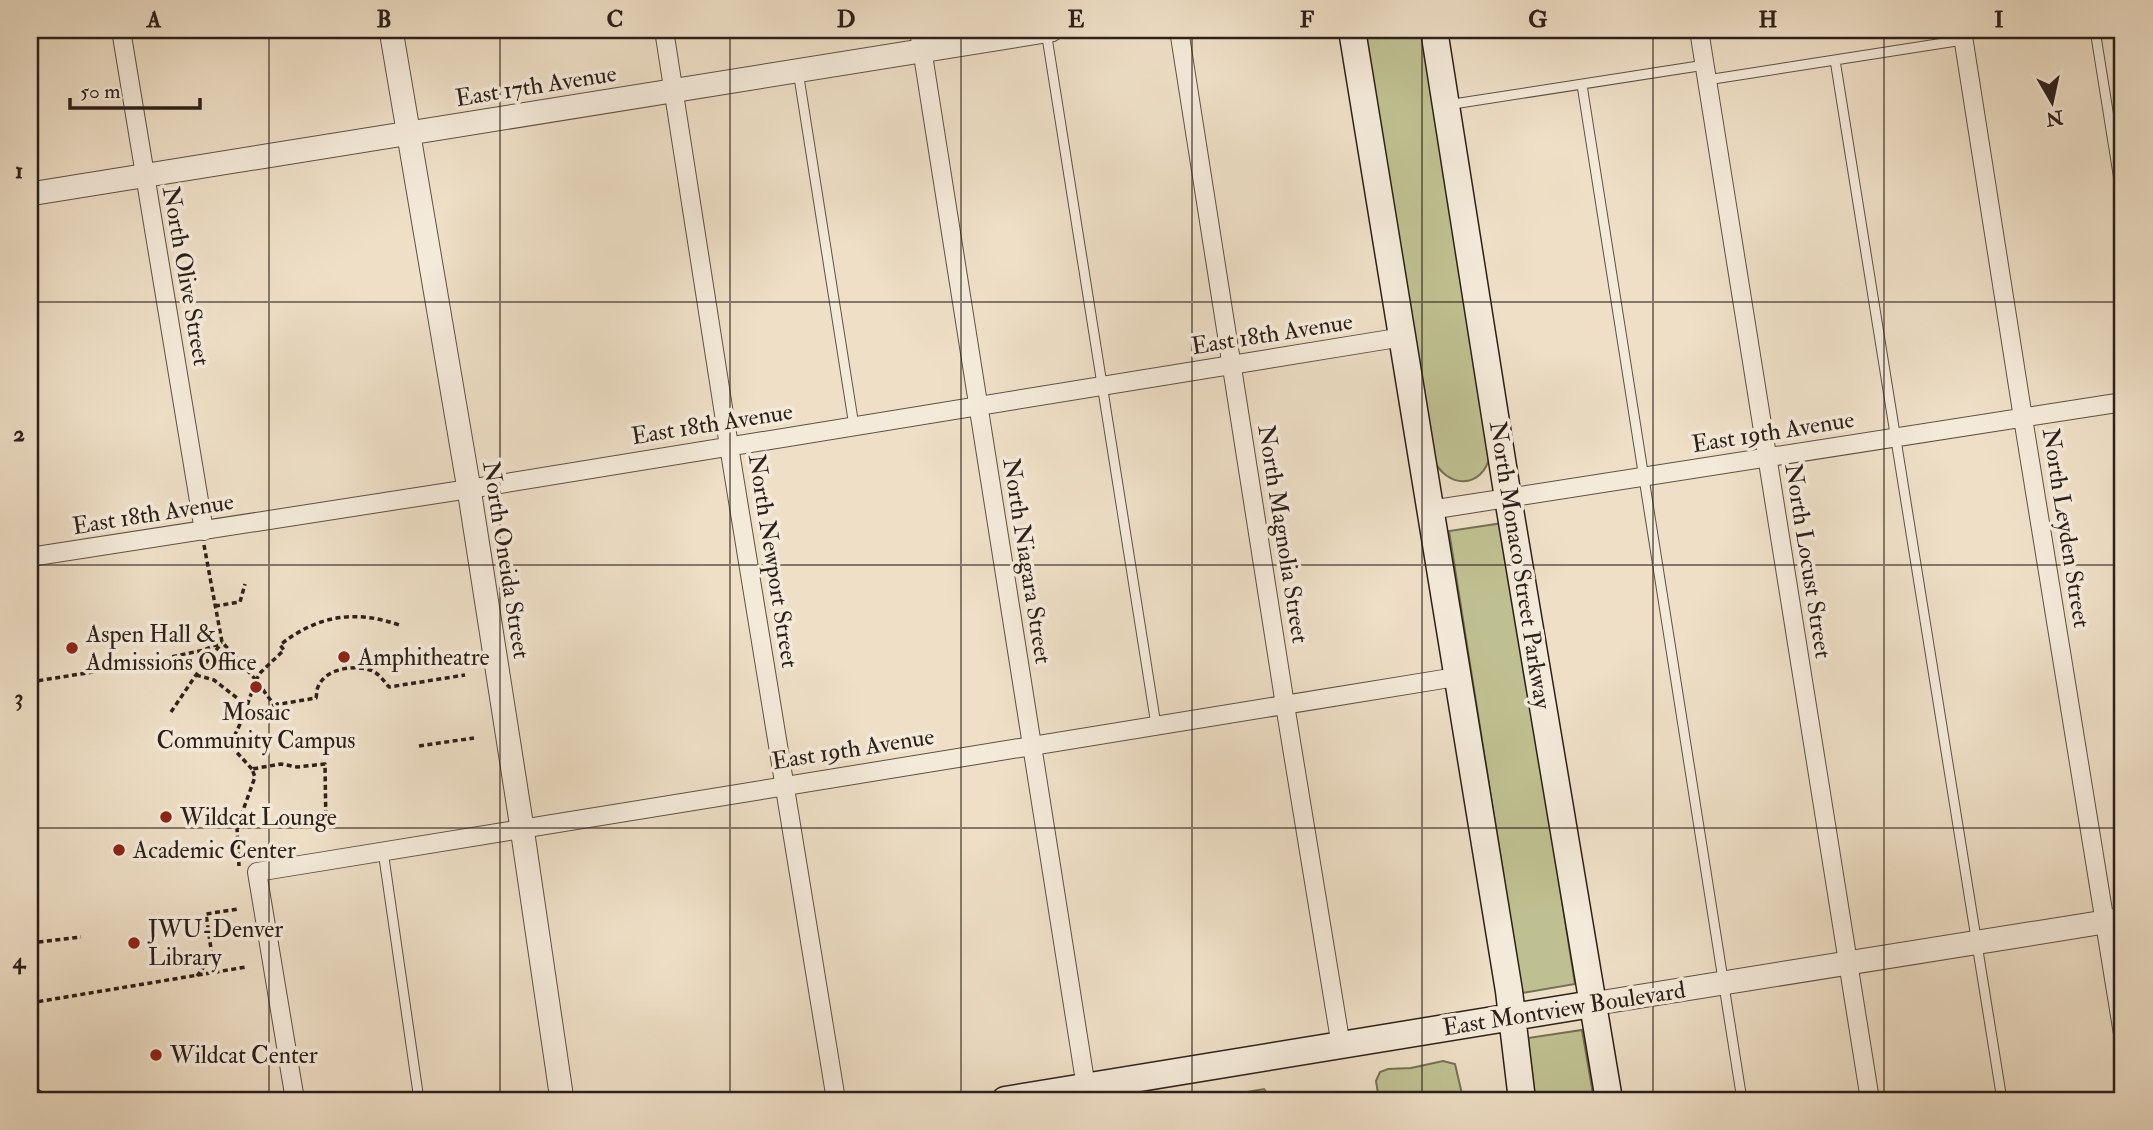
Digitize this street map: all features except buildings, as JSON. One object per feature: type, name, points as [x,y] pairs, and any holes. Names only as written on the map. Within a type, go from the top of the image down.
[{"type":"main road","points":[[1352,30],[1513,1019],[1522,1100]]},
{"type":"main road","name":"North Monaco Street Parkway","points":[[1434,30],[1508,498],[1609,1100]]},
{"type":"main road","name":"East Montview Boulevard","points":[[1005,1100],[1087,1094],[1341,1046],[1592,1004]]},
{"type":"street","name":"North Olive Street","points":[[121,30],[204,538]]},
{"type":"street","name":"North Oneida Street","points":[[391,30],[469,489],[562,1100]]},
{"type":"street","name":"North Newport Street","points":[[664,30],[836,1100]]},
{"type":"street","name":"East 17th Avenue","points":[[30,194],[798,70],[921,40],[1047,30]]},
{"type":"street","name":"North Magnolia Street","points":[[1179,30],[1341,1046]]},
{"type":"street","name":"North Locust Street","points":[[1699,30],[1870,1100]]},
{"type":"street","name":"North Leyden Street","points":[[1963,35],[2023,418],[2115,920],[2123,1034]]},
{"type":"street","name":"North Niagara Street","points":[[921,40],[1087,1094]]},
{"type":"street","name":"East 18th Avenue","points":[[30,557],[204,538],[469,489],[1403,337]]},
{"type":"street","name":"East 19th Avenue","points":[[1430,510],[2123,402]]},
{"type":"street","name":"East 19th Avenue","points":[[295,1100],[257,872],[1457,677]]},
{"type":"street","name":"East Montview Boulevard","points":[[1592,1004],[2115,920]]},
{"type":"lane","points":[[1047,30],[1156,725]]},
{"type":"lane","points":[[2095,30],[2123,205]]},
{"type":"lane","points":[[1446,105],[1581,85],[1835,61],[1963,35]]},
{"type":"lane","points":[[1835,61],[2001,1100]]},
{"type":"lane","points":[[798,70],[854,426]]},
{"type":"lane","points":[[1581,85],[1742,1100]]},
{"type":"lane","points":[[383,851],[419,1100]]},
{"type":"path","points":[[204,538],[222,642],[274,705]]},
{"type":"path","points":[[215,606],[240,601],[245,584]]},
{"type":"path","points":[[239,866],[237,827],[255,777],[252,769],[230,745],[261,672],[284,650],[280,645],[304,627],[317,622],[361,616],[402,626]]},
{"type":"path","points":[[171,712],[222,642]]},
{"type":"path","points":[[30,682],[118,668],[204,650],[222,642]]},
{"type":"path","points":[[274,705],[316,698],[318,686],[325,678],[353,667],[379,675],[389,687],[465,675]]},
{"type":"path","points":[[196,675],[214,680],[246,705]]},
{"type":"path","points":[[242,720],[271,715],[274,705]]},
{"type":"path","points":[[30,719],[30,735]]},
{"type":"path","points":[[419,747],[474,738]]},
{"type":"path","points":[[252,769],[281,764],[297,767],[325,764],[326,829]]},
{"type":"path","points":[[197,976],[212,956],[206,914],[238,909]]},
{"type":"path","points":[[30,943],[81,937]]},
{"type":"path","points":[[30,1003],[246,967]]},
{"type":"path","points":[[30,1088],[52,1100]]},
{"type":"green space","points":[[1363,30],[1424,30],[1490,455],[1480,475],[1472,480],[1455,480],[1446,476],[1433,458]]},
{"type":"green space","points":[[1503,523],[1575,984],[1522,993],[1449,531]]},
{"type":"green space","points":[[1582,1030],[1594,1100],[1535,1100],[1528,1038]]},
{"type":"green space","points":[[1443,1061],[1455,1064],[1462,1094],[1415,1100],[1379,1100],[1376,1081],[1380,1072]]},
{"type":"green space","points":[[1264,1089],[1272,1100],[1200,1100]]},
{"type":"place","name":"Aspen Hall & Admissions Office","points":[[72,648]]},
{"type":"place","name":"Amphitheatre","points":[[344,657]]},
{"type":"place","name":"Mosaic Community Campus","points":[[256,687]]},
{"type":"place","name":"Wildcat Lounge","points":[[166,817]]},
{"type":"place","name":"Academic Center","points":[[119,850]]},
{"type":"place","name":"JWU-Denver Library","points":[[134,943]]},
{"type":"place","name":"Wildcat Center","points":[[156,1055]]}]
